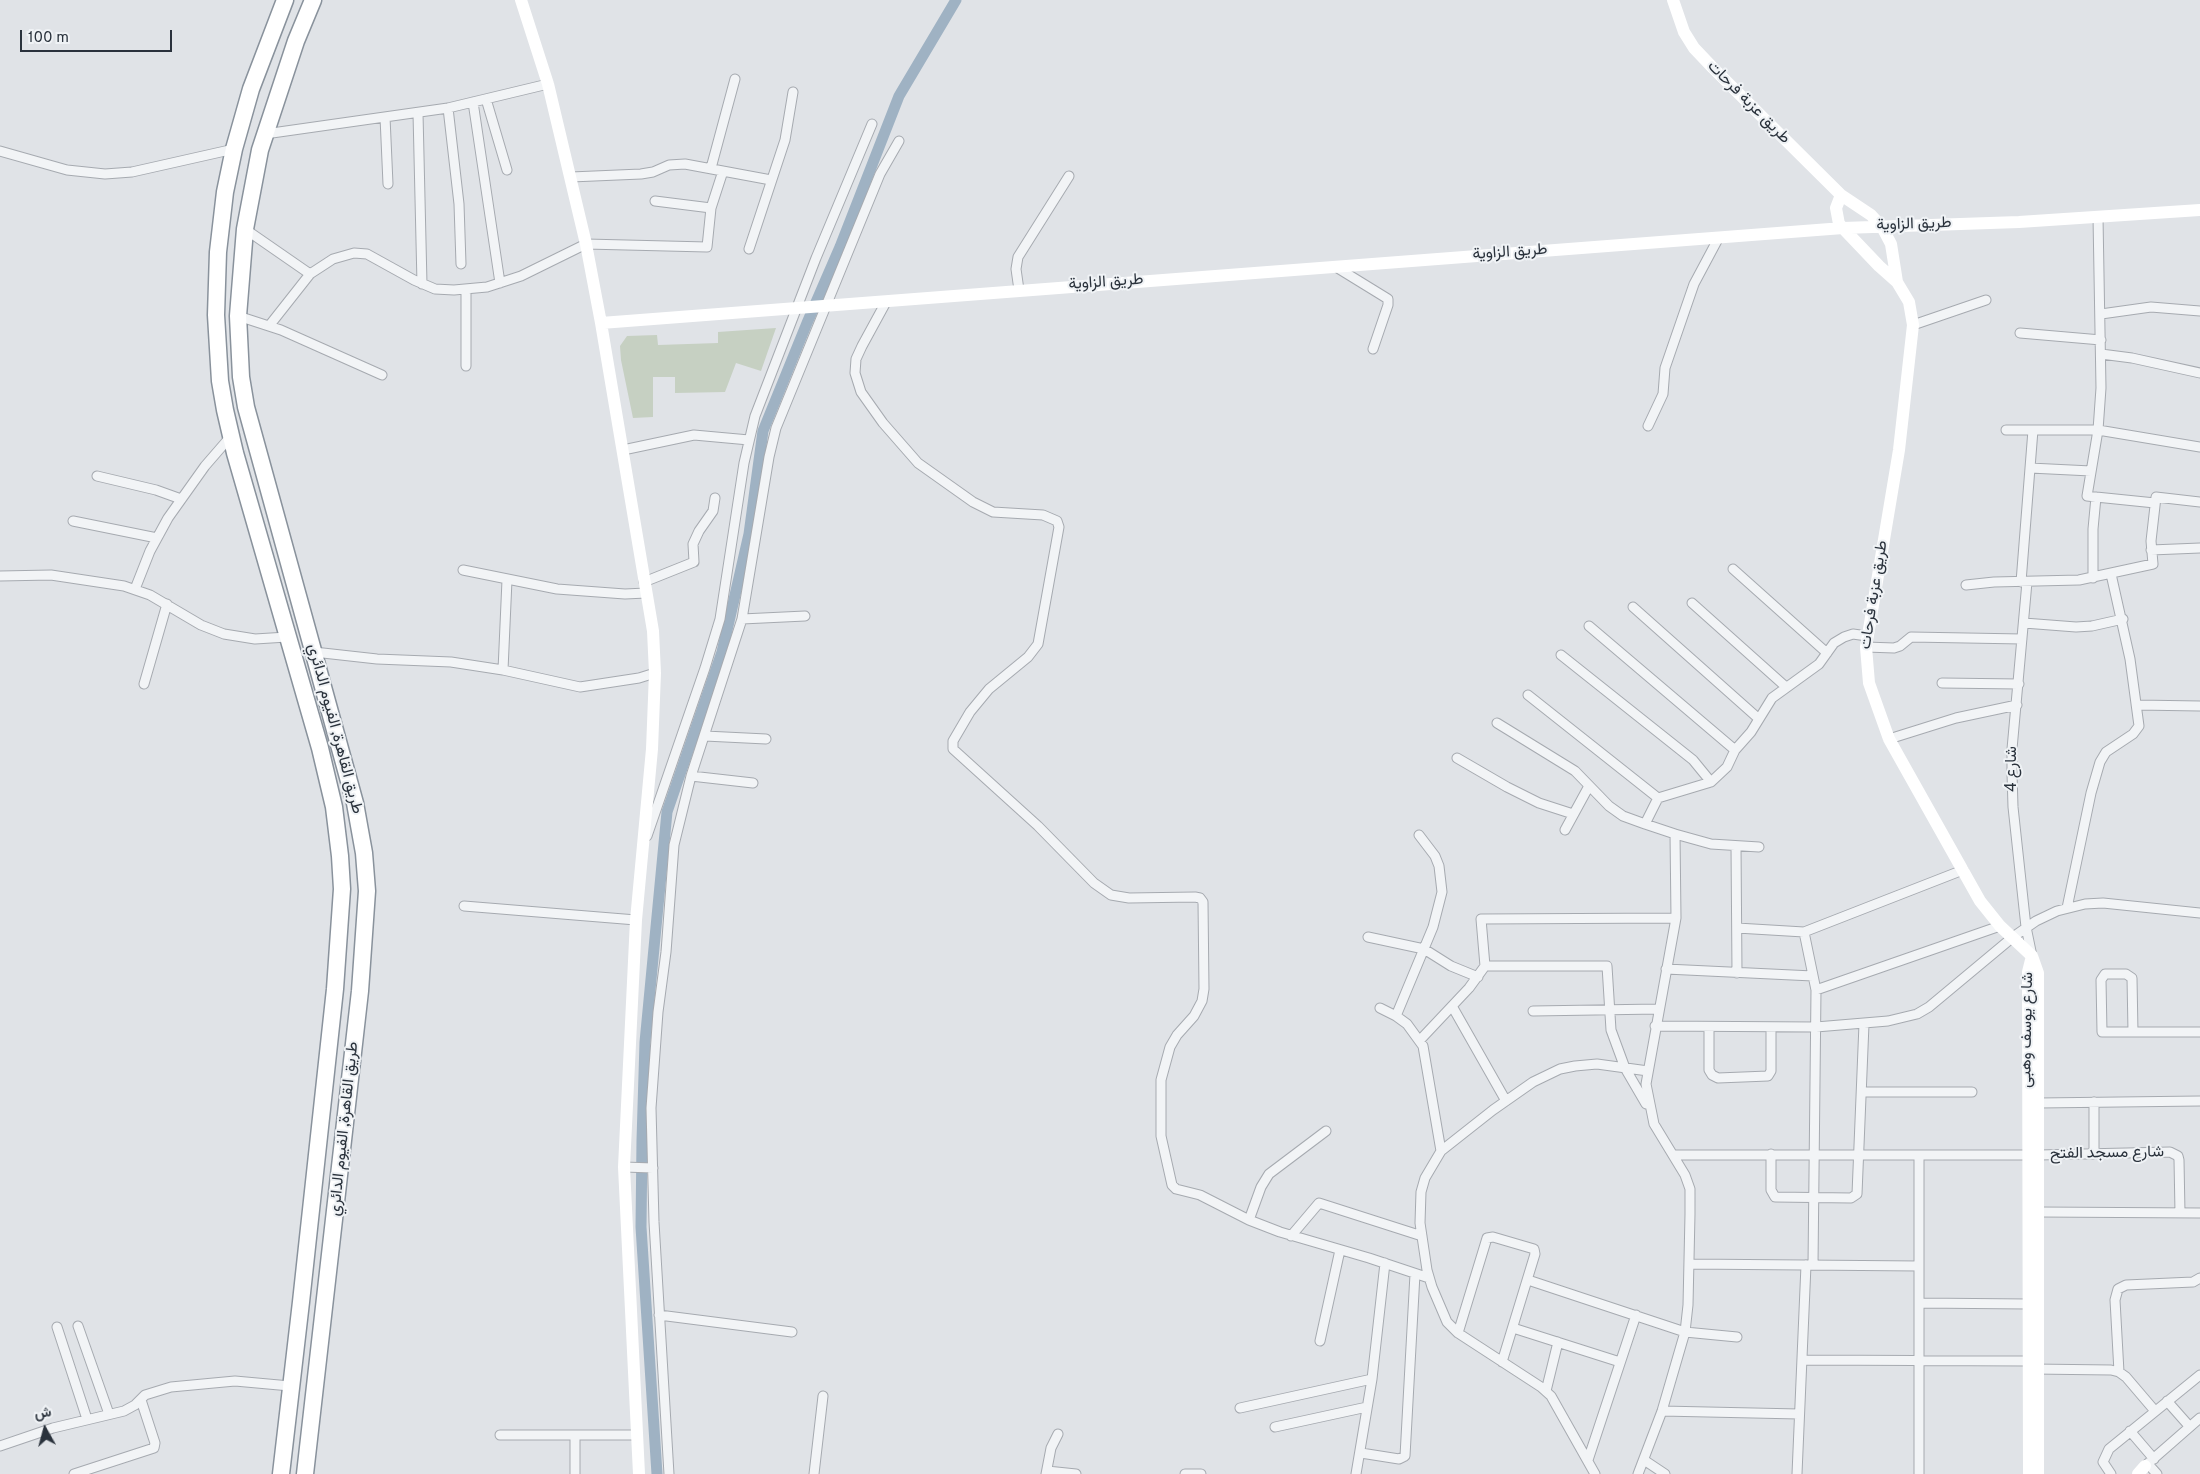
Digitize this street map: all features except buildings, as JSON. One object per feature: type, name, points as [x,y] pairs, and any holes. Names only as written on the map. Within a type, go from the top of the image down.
[{"type":"highway","name":"طريق القاهرة, الفيوم الدائري","points":[[280,1474],[334,999],[342,889],[337,830],[327,776],[231,436],[220,381],[216,296],[218,252],[223,209],[234,149],[251,89],[285,0]]},
{"type":"highway","name":"طريق القاهرة, الفيوم الدائري","points":[[305,1474],[360,990],[367,891],[364,853],[354,803],[246,406],[241,377],[238,316],[245,230],[256,168],[265,134],[296,41],[313,0]]},
{"type":"highway","points":[[265,557],[285,552]]},
{"type":"highway","points":[[286,631],[304,619]]},
{"type":"highway","points":[[290,1386],[316,1389]]},
{"type":"street","points":[[521,0],[548,84],[586,244],[653,631],[655,673],[652,749],[636,920],[630,1167],[639,1474]]},
{"type":"street","name":"طريق عزبة فرحات","points":[[1673,0],[1680,24],[1694,48],[1841,195],[1867,212],[1882,226],[1891,244],[1897,282]]},
{"type":"street","points":[[711,168],[735,79]]},
{"type":"street","points":[[265,134],[448,108],[548,84]]},
{"type":"street","points":[[749,249],[786,140],[793,92]]},
{"type":"street","points":[[486,99],[507,170]]},
{"type":"street","points":[[473,102],[500,283]]},
{"type":"street","points":[[448,108],[459,204],[461,264]]},
{"type":"street","points":[[418,113],[422,284]]},
{"type":"street","points":[[385,117],[388,184]]},
{"type":"street","points":[[642,851],[720,619],[749,440],[762,396],[872,124]]},
{"type":"street","points":[[669,1474],[649,1168],[652,1084],[658,1012],[666,952],[674,845],[692,776],[742,620],[774,435],[823,307],[880,174],[899,140]]},
{"type":"street","points":[[0,151],[68,170],[105,174],[132,172],[234,149]]},
{"type":"street","points":[[571,177],[641,174],[675,164],[711,168],[771,180]]},
{"type":"street","points":[[269,326],[310,274],[333,259],[362,252],[435,289],[466,289],[487,287],[521,276],[586,244],[707,247],[711,208],[723,170]]},
{"type":"street","points":[[1019,290],[1016,269],[1018,257],[1069,176]]},
{"type":"street","name":"طريق عزبة فرحات","points":[[1841,195],[1836,204],[1836,213],[1843,228],[1897,282],[1908,302],[1914,325],[1899,450],[1867,641],[1869,683],[1889,739],[1980,901],[2000,926],[2032,956]]},
{"type":"street","points":[[655,201],[711,208]]},
{"type":"street","name":"طريق الزاوية","points":[[601,323],[1843,228],[2019,222],[2200,210]]},
{"type":"street","points":[[2098,217],[2101,388],[2098,430],[2087,496],[2155,503]]},
{"type":"street","points":[[245,230],[310,274]]},
{"type":"street","points":[[1648,426],[1663,394],[1664,368],[1694,284],[1718,239]]},
{"type":"street","points":[[1333,266],[1387,298],[1388,303],[1373,350]]},
{"type":"street","points":[[466,289],[466,366]]},
{"type":"street","points":[[1914,325],[1986,300]]},
{"type":"street","points":[[886,302],[856,359],[855,373],[861,392],[883,423],[918,463],[973,502],[993,512],[1043,515],[1057,521],[1059,526],[1038,644],[970,712],[953,741],[952,749],[1032,820],[1094,883],[1111,895],[1125,898],[1195,897],[1202,900],[1204,989],[1199,1008],[1176,1035],[1164,1063],[1160,1094],[1162,1144],[1171,1182],[1176,1190],[1200,1195],[1249,1220],[1291,1236],[1385,1263],[1429,1278]]},
{"type":"street","points":[[2101,314],[2151,307],[2200,312]]},
{"type":"street","points":[[238,316],[269,326],[382,375]]},
{"type":"street","points":[[2020,333],[2101,340]]},
{"type":"street","points":[[2101,354],[2132,358],[2200,372]]},
{"type":"street","points":[[2006,430],[2098,430],[2200,447]]},
{"type":"street","name":"شارع 4","points":[[2032,956],[2026,927],[2012,798],[2012,749],[2024,623],[2024,582],[2033,430]]},
{"type":"street","points":[[623,450],[694,435],[749,440]]},
{"type":"street","points":[[135,589],[157,538],[181,499],[205,466],[231,436]]},
{"type":"street","points":[[2030,468],[2090,471]]},
{"type":"street","points":[[97,476],[156,490],[181,499]]},
{"type":"street","points":[[2093,578],[2093,529],[2096,497]]},
{"type":"street","points":[[1966,585],[2065,582],[2093,578],[2153,564],[2151,550],[2156,497],[2200,502]]},
{"type":"street","points":[[463,570],[507,580],[590,592],[645,587],[694,562],[693,544],[699,531],[713,511],[715,498]]},
{"type":"street","points":[[73,521],[157,538]]},
{"type":"street","points":[[2151,550],[2200,548]]},
{"type":"street","points":[[1733,569],[1827,653]]},
{"type":"street","points":[[2068,908],[2096,771],[2106,752],[2133,734],[2139,726],[2123,619],[2111,574]]},
{"type":"street","points":[[0,576],[51,575],[135,589],[167,604],[201,625],[232,636],[255,640],[286,631]]},
{"type":"street","points":[[503,670],[507,580]]},
{"type":"street","points":[[1692,603],[1786,687]]},
{"type":"street","points":[[144,684],[167,604]]},
{"type":"street","points":[[1633,607],[1759,718]]},
{"type":"street","points":[[742,620],[805,616]]},
{"type":"street","points":[[2024,623],[2076,627],[2092,626],[2123,619]]},
{"type":"street","points":[[1589,626],[1734,750]]},
{"type":"street","points":[[1645,824],[1658,798],[1711,782],[1727,767],[1734,750],[1751,732],[1772,698],[1819,664],[1834,643],[1844,637],[1853,634],[1867,641],[1894,648],[1900,646],[1911,637],[2022,639]]},
{"type":"street","points":[[314,652],[377,659],[436,661],[503,670],[580,687],[630,680],[655,673]]},
{"type":"street","points":[[1561,655],[1693,760],[1711,782]]},
{"type":"street","points":[[1942,682],[2019,684]]},
{"type":"street","points":[[1528,695],[1658,798]]},
{"type":"street","points":[[1889,739],[1956,718],[2017,705]]},
{"type":"street","points":[[2137,705],[2200,706]]},
{"type":"street","points":[[1497,723],[1575,770],[1616,811],[1645,824],[1711,844],[1760,847]]},
{"type":"street","points":[[705,736],[766,739]]},
{"type":"street","points":[[1457,758],[1522,795],[1573,814]]},
{"type":"street","points":[[692,776],[753,783]]},
{"type":"street","points":[[1565,830],[1589,786]]},
{"type":"street","points":[[1638,1474],[1662,1411],[1684,1332],[1688,1305],[1690,1189],[1685,1175],[1658,1134],[1650,1111],[1646,1084],[1658,1009],[1676,918],[1675,834]]},
{"type":"street","points":[[1396,1016],[1438,911],[1442,883],[1439,866],[1419,835]]},
{"type":"street","points":[[1736,846],[1737,973]]},
{"type":"street","points":[[1737,928],[1804,932],[1962,870]]},
{"type":"street","points":[[1655,1026],[1816,1027],[1864,1024],[1904,1018],[1929,1007],[2026,927],[2046,916],[2068,908],[2103,904],[2200,913]]},
{"type":"street","points":[[464,906],[636,920]]},
{"type":"street","points":[[1420,1040],[1478,977],[1485,966],[1481,919],[1676,918]]},
{"type":"street","points":[[1816,990],[2000,926]]},
{"type":"street","points":[[1797,1474],[1802,1360],[1814,1198],[1816,990],[1804,932]]},
{"type":"street","points":[[1368,937],[1424,949],[1451,966],[1478,977]]},
{"type":"street","name":"شارع يوسف وهبى","points":[[2029,1474],[2031,1367],[2039,1212],[2033,1155],[2039,1104],[2038,973],[2032,956]]},
{"type":"street","name":"شارع يوسف وهبى","points":[[2032,956],[2028,972],[2033,1155],[2028,1304],[2038,1474]]},
{"type":"street","points":[[1485,966],[1607,966],[1608,1010],[1611,1030],[1625,1068],[1650,1111]]},
{"type":"street","points":[[1666,969],[1813,976]]},
{"type":"street","points":[[2133,1032],[2132,978],[2126,974],[2105,974],[2101,980],[2102,1032],[2133,1032],[2200,1032]]},
{"type":"street","points":[[1452,1006],[1506,1101]]},
{"type":"street","points":[[1380,1008],[1407,1024],[1420,1040],[1426,1056],[1434,1117],[1441,1151]]},
{"type":"street","points":[[1533,1011],[1658,1009]]},
{"type":"street","points":[[1771,1154],[1771,1190],[1773,1195],[1778,1198],[1855,1197],[1858,1192],[1864,1024]]},
{"type":"street","points":[[1709,1027],[1709,1070],[1712,1076],[1718,1078],[1768,1076],[1771,1071],[1771,1027]]},
{"type":"street","points":[[1595,1474],[1558,1407],[1546,1391],[1458,1333],[1448,1322],[1429,1278],[1419,1216],[1421,1192],[1425,1178],[1441,1151],[1532,1082],[1560,1069],[1597,1064],[1648,1071]]},
{"type":"street","points":[[1862,1092],[1972,1092]]},
{"type":"street","points":[[2039,1104],[2200,1101]]},
{"type":"street","points":[[2094,1102],[2094,1154]]},
{"type":"street","points":[[1249,1220],[1261,1187],[1269,1174],[1326,1131]]},
{"type":"street","name":"شارع مسجد الفتح","points":[[1673,1155],[2175,1153],[2180,1160],[2180,1213]]},
{"type":"street","points":[[1919,1155],[1919,1474]]},
{"type":"street","points":[[630,1167],[649,1168]]},
{"type":"street","points":[[1291,1236],[1319,1203],[1422,1236]]},
{"type":"street","points":[[2039,1212],[2200,1213]]},
{"type":"street","points":[[1458,1333],[1488,1237],[1534,1249],[1535,1254],[1528,1280],[1502,1362]]},
{"type":"street","points":[[1320,1341],[1340,1250]]},
{"type":"street","points":[[1356,1474],[1372,1379],[1385,1263]]},
{"type":"street","points":[[1689,1264],[1919,1266]]},
{"type":"street","points":[[1361,1453],[1399,1459],[1405,1456],[1415,1274]]},
{"type":"street","points":[[2119,1372],[2115,1300],[2118,1289],[2126,1285],[2194,1282],[2200,1278]]},
{"type":"street","points":[[1528,1280],[1684,1332],[1737,1337]]},
{"type":"street","points":[[1919,1303],[2028,1304]]},
{"type":"street","points":[[659,1315],[792,1332]]},
{"type":"street","points":[[1588,1460],[1636,1315]]},
{"type":"street","points":[[78,1326],[109,1414]]},
{"type":"street","points":[[57,1327],[87,1419]]},
{"type":"street","points":[[1513,1328],[1620,1362]]},
{"type":"street","points":[[1546,1391],[1558,1342]]},
{"type":"street","points":[[1802,1360],[1919,1361],[2111,1370],[2126,1376],[2155,1411]]},
{"type":"street","points":[[2111,1474],[2103,1462],[2106,1453],[2130,1431],[2200,1375]]},
{"type":"street","points":[[1240,1408],[1372,1379]]},
{"type":"street","points":[[0,1446],[53,1428],[131,1408],[152,1392],[171,1387],[235,1380],[290,1386]]},
{"type":"street","points":[[814,1474],[823,1396]]},
{"type":"street","points":[[74,1474],[154,1448],[155,1442],[141,1400]]},
{"type":"street","points":[[2167,1401],[2190,1426]]},
{"type":"street","points":[[1275,1427],[1367,1407]]},
{"type":"street","points":[[1662,1411],[1800,1414]]},
{"type":"street","points":[[2146,1467],[2200,1418]]},
{"type":"street","points":[[2130,1431],[2146,1467],[2157,1474]]},
{"type":"street","points":[[1058,1434],[1051,1448],[1046,1472],[1076,1474]]},
{"type":"street","points":[[500,1435],[637,1435]]},
{"type":"street","points":[[575,1435],[575,1474]]},
{"type":"street","points":[[1644,1460],[1665,1474]]},
{"type":"street","points":[[1185,1474],[1201,1474]]},
{"type":"green space","points":[[776,328],[761,371],[736,363],[725,392],[675,393],[675,377],[653,377],[653,417],[633,418],[621,360],[620,346],[627,336],[657,335],[658,345],[718,343],[718,332]]},
{"type":"waterway","points":[[657,1474],[641,1227],[642,1140],[645,1042],[667,812],[722,652],[749,534],[763,431],[840,247],[899,96],[956,0]]}]
